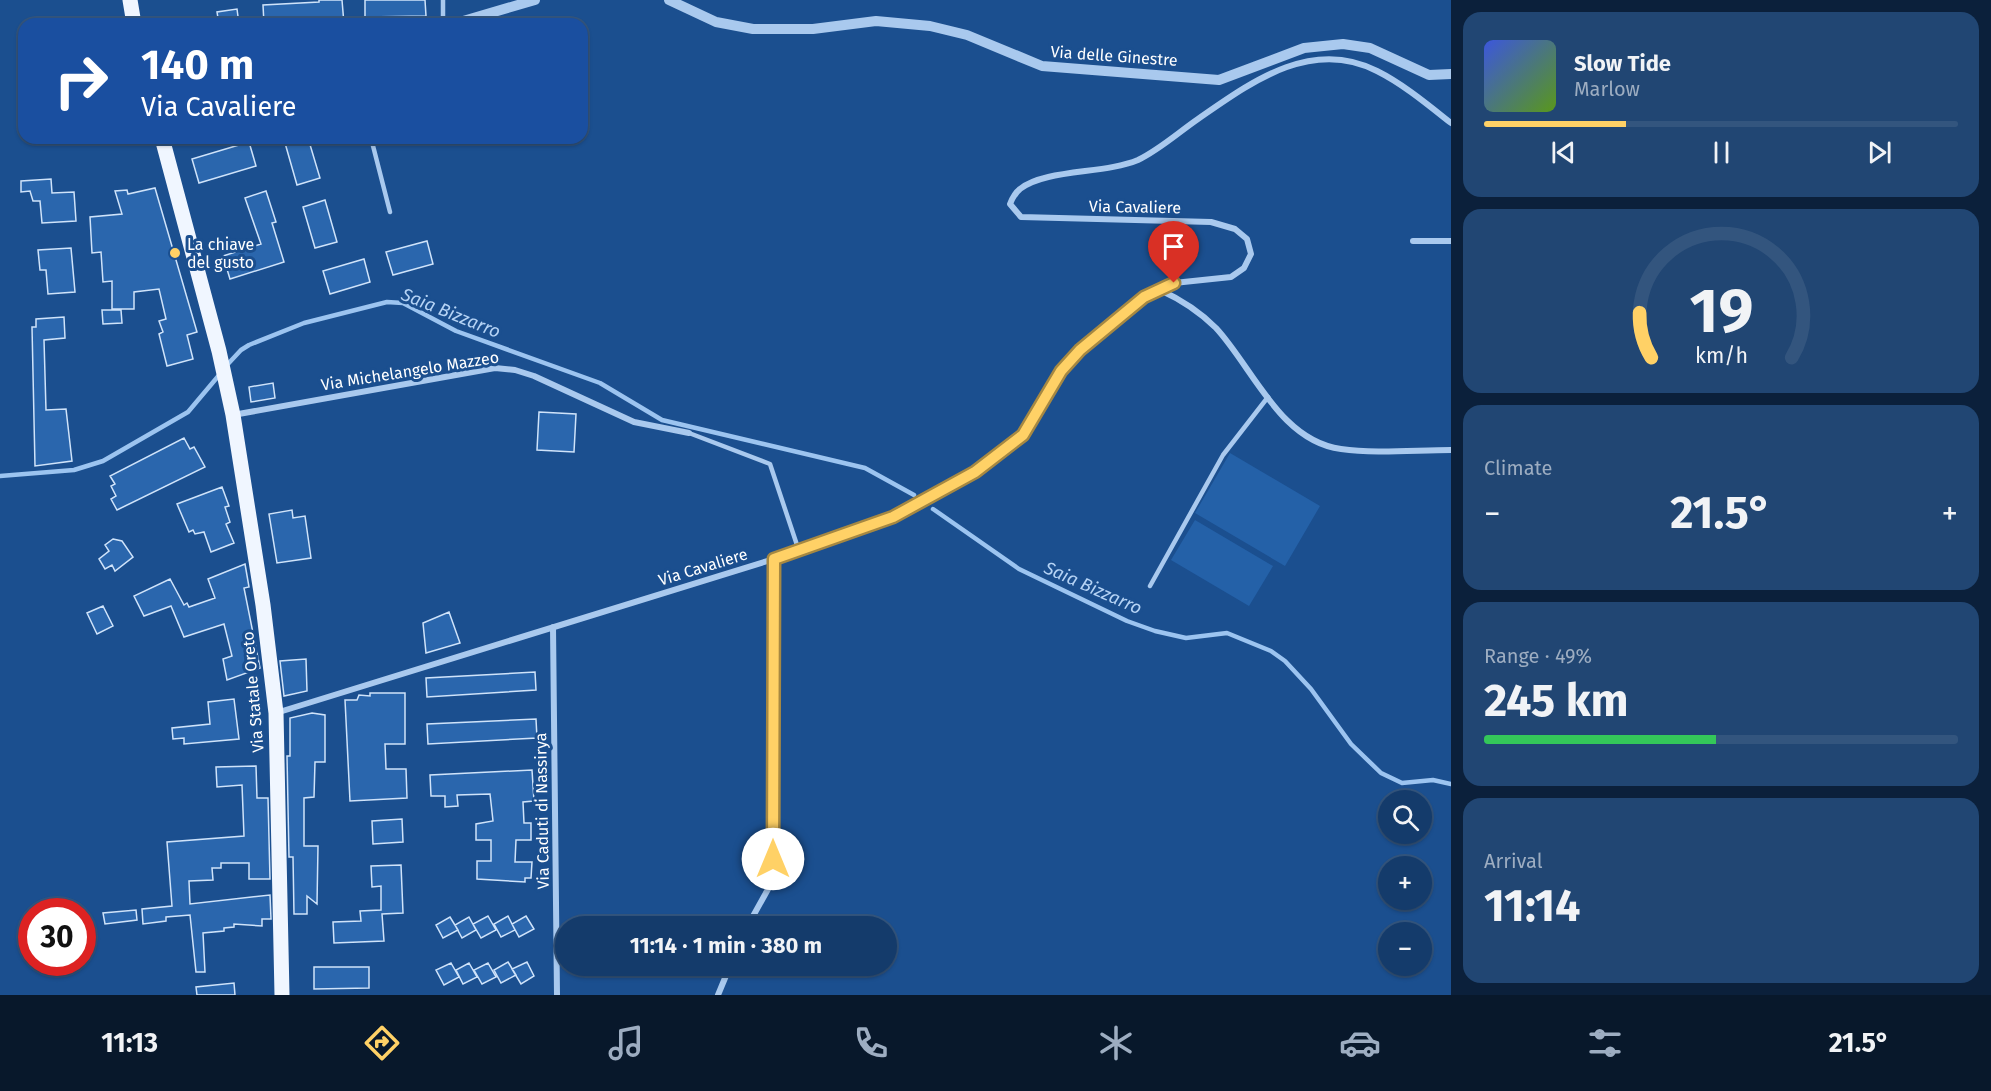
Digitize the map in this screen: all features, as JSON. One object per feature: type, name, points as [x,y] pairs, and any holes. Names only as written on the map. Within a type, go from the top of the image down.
[{"type":"main road","points":[[130,0],[133,18]]},
{"type":"main road","name":"Via Statale Oreto","points":[[164,144],[219,351],[233,415],[263,605],[276,713],[282,995]]},
{"type":"street","points":[[474,18],[535,0]]},
{"type":"street","name":"Via delle Ginestre","points":[[669,0],[716,22],[753,30],[813,29],[876,21],[930,26],[967,35],[1042,66],[1219,80],[1304,48],[1343,44],[1370,48],[1429,75],[1451,74]]},
{"type":"street","name":"Via Cavaliere","points":[[276,713],[774,559],[893,517],[975,472],[1023,435],[1061,371],[1080,350],[1144,297],[1174,283],[1231,277],[1244,268],[1251,254],[1247,238],[1235,229],[1211,222],[1021,217],[1010,204],[1019,189],[1045,178],[1098,171],[1139,160],[1260,79],[1293,64],[1314,59],[1341,61],[1375,69],[1415,95],[1451,123]]},
{"type":"street","points":[[1413,241],[1451,241]]},
{"type":"street","points":[[1160,290],[1183,300],[1212,324],[1282,415],[1307,436],[1341,449],[1451,450]]},
{"type":"street","name":"Via Michelangelo Mazzeo","points":[[233,415],[495,368],[515,370],[534,376],[633,422],[689,433]]},
{"type":"street","points":[[753,916],[772,882],[774,559]]},
{"type":"street","name":"Via Caduti di Nassirya","points":[[553,627],[557,995]]},
{"type":"street","points":[[718,995],[726,976]]},
{"type":"lane","points":[[443,0],[443,18]]},
{"type":"lane","points":[[373,144],[390,212]]},
{"type":"lane","points":[[1150,586],[1223,455],[1268,397]]},
{"type":"lane","points":[[689,433],[770,464],[799,551]]},
{"type":"shaded area","points":[[1230,453],[1320,506],[1285,566],[1195,513]]},
{"type":"shaded area","points":[[1195,520],[1273,566],[1249,606],[1171,560]]},
{"type":"building","points":[[319,0],[342,0],[344,18],[264,18],[263,5],[319,2]]},
{"type":"building","points":[[365,0],[425,0],[426,16],[365,17]]},
{"type":"building","points":[[237,9],[238,18],[218,18],[217,12]]},
{"type":"building","points":[[242,144],[250,144],[256,166],[199,183],[192,159]]},
{"type":"building","points":[[285,144],[310,144],[320,178],[297,185]]},
{"type":"building","points":[[51,179],[52,193],[74,192],[76,221],[42,223],[40,201],[33,201],[30,191],[21,192],[21,181]]},
{"type":"building","points":[[155,188],[197,332],[187,335],[193,359],[167,366],[159,334],[163,332],[159,321],[166,319],[159,289],[134,292],[134,309],[112,309],[112,281],[103,282],[101,252],[92,253],[90,217],[122,214],[115,191],[127,190],[128,194]]},
{"type":"building","points":[[266,191],[276,222],[272,223],[284,262],[230,279],[223,256],[261,244],[245,198]]},
{"type":"building","points":[[325,200],[337,242],[315,248],[303,207]]},
{"type":"building","points":[[427,241],[433,264],[393,275],[386,252]]},
{"type":"building","points":[[71,248],[75,292],[48,294],[46,270],[40,270],[38,250]]},
{"type":"building","points":[[364,259],[370,282],[330,294],[323,271]]},
{"type":"building","points":[[102,310],[121,310],[122,323],[103,324]]},
{"type":"building","points":[[64,317],[65,338],[44,340],[46,410],[66,409],[72,461],[35,466],[32,327],[36,327],[36,319]]},
{"type":"building","points":[[273,383],[275,398],[251,402],[249,387]]},
{"type":"building","points":[[539,412],[576,414],[574,452],[537,450]]},
{"type":"building","points":[[184,438],[190,449],[194,447],[205,467],[117,510],[111,499],[116,496],[111,486],[115,484],[110,476]]},
{"type":"building","points":[[222,487],[229,506],[225,507],[230,522],[226,524],[234,543],[211,552],[204,532],[195,534],[193,530],[189,532],[177,504]]},
{"type":"building","points":[[292,510],[293,518],[305,516],[311,558],[277,563],[269,514]]},
{"type":"building","points":[[113,539],[122,541],[133,557],[115,571],[112,565],[105,569],[99,559],[109,551],[105,545]]},
{"type":"building","points":[[245,564],[249,587],[244,588],[260,668],[227,680],[223,659],[232,656],[224,624],[184,637],[171,606],[144,616],[134,596],[170,579],[184,605],[187,603],[189,607],[215,598],[208,579]]},
{"type":"building","points":[[103,606],[113,626],[97,634],[87,613]]},
{"type":"building","points":[[449,612],[460,643],[426,653],[423,623]]},
{"type":"building","points":[[306,659],[307,691],[284,696],[280,661]]},
{"type":"building","points":[[535,672],[536,690],[427,697],[426,678]]},
{"type":"building","points":[[370,693],[405,693],[405,744],[385,744],[386,769],[406,769],[407,798],[350,801],[345,700],[357,700],[359,695],[370,696]]},
{"type":"building","points":[[234,699],[239,739],[184,744],[184,738],[173,739],[172,728],[210,724],[208,702]]},
{"type":"building","points":[[312,713],[325,715],[325,762],[315,762],[314,797],[304,798],[304,846],[318,846],[317,904],[307,896],[307,914],[294,914],[293,857],[289,857],[287,756],[290,756],[290,718]]},
{"type":"building","points":[[536,719],[537,738],[428,744],[427,724]]},
{"type":"building","points":[[256,766],[257,798],[268,798],[270,879],[249,879],[249,863],[221,863],[221,868],[212,868],[213,880],[189,881],[190,904],[270,895],[271,919],[262,919],[262,926],[234,924],[234,927],[224,928],[224,931],[203,933],[205,972],[196,972],[190,915],[166,917],[166,921],[143,924],[142,909],[172,906],[167,842],[244,836],[242,785],[217,787],[216,767]]},
{"type":"building","points":[[532,770],[534,801],[523,802],[524,823],[531,823],[531,840],[516,840],[515,862],[532,862],[531,878],[525,878],[525,882],[477,879],[477,861],[491,861],[491,840],[476,840],[476,824],[493,821],[490,794],[457,795],[458,806],[445,807],[445,796],[431,796],[430,775]]},
{"type":"building","points":[[402,819],[403,842],[373,844],[372,821]]},
{"type":"building","points":[[401,865],[403,913],[382,914],[384,941],[334,943],[333,922],[361,921],[360,911],[381,910],[381,886],[372,887],[371,866]]},
{"type":"building","points":[[136,910],[137,920],[105,924],[103,913]]},
{"type":"building","points":[[488,916],[496,930],[481,938],[473,924]]},
{"type":"building","points":[[508,916],[515,930],[501,937],[494,924]]},
{"type":"building","points":[[526,916],[534,929],[519,937],[512,924]]},
{"type":"building","points":[[450,917],[458,930],[443,938],[436,925]]},
{"type":"building","points":[[469,917],[476,930],[462,938],[455,925]]},
{"type":"building","points":[[508,962],[516,975],[501,983],[494,970]]},
{"type":"building","points":[[527,962],[534,976],[521,984],[512,969]]},
{"type":"building","points":[[451,963],[459,977],[444,985],[436,970]]},
{"type":"building","points":[[469,963],[477,977],[463,984],[456,970]]},
{"type":"building","points":[[488,963],[496,977],[482,984],[474,970]]},
{"type":"building","points":[[314,967],[369,967],[369,988],[314,989]]},
{"type":"building","points":[[234,983],[235,995],[197,995],[196,987]]},
{"type":"waterway","name":"Saia Bizzarro","points":[[227,365],[249,345],[304,323],[387,302],[403,303],[456,331],[600,383],[662,420],[865,468],[914,495]]},
{"type":"waterway","name":"Saia Bizzarro","points":[[0,476],[74,470],[103,461],[188,412],[220,374]]},
{"type":"waterway","name":"Saia Bizzarro","points":[[933,509],[1019,569],[1127,621],[1155,631],[1186,638],[1227,633],[1271,651],[1285,661],[1311,689],[1351,744],[1381,773],[1402,783],[1433,780],[1451,784]]},
{"type":"place","name":"La chiave del gusto","points":[[175,253]]},
{"type":"route","points":[[773,859],[774,559],[893,517],[975,472],[1023,435],[1061,371],[1080,350],[1144,297],[1174,283]]}]
